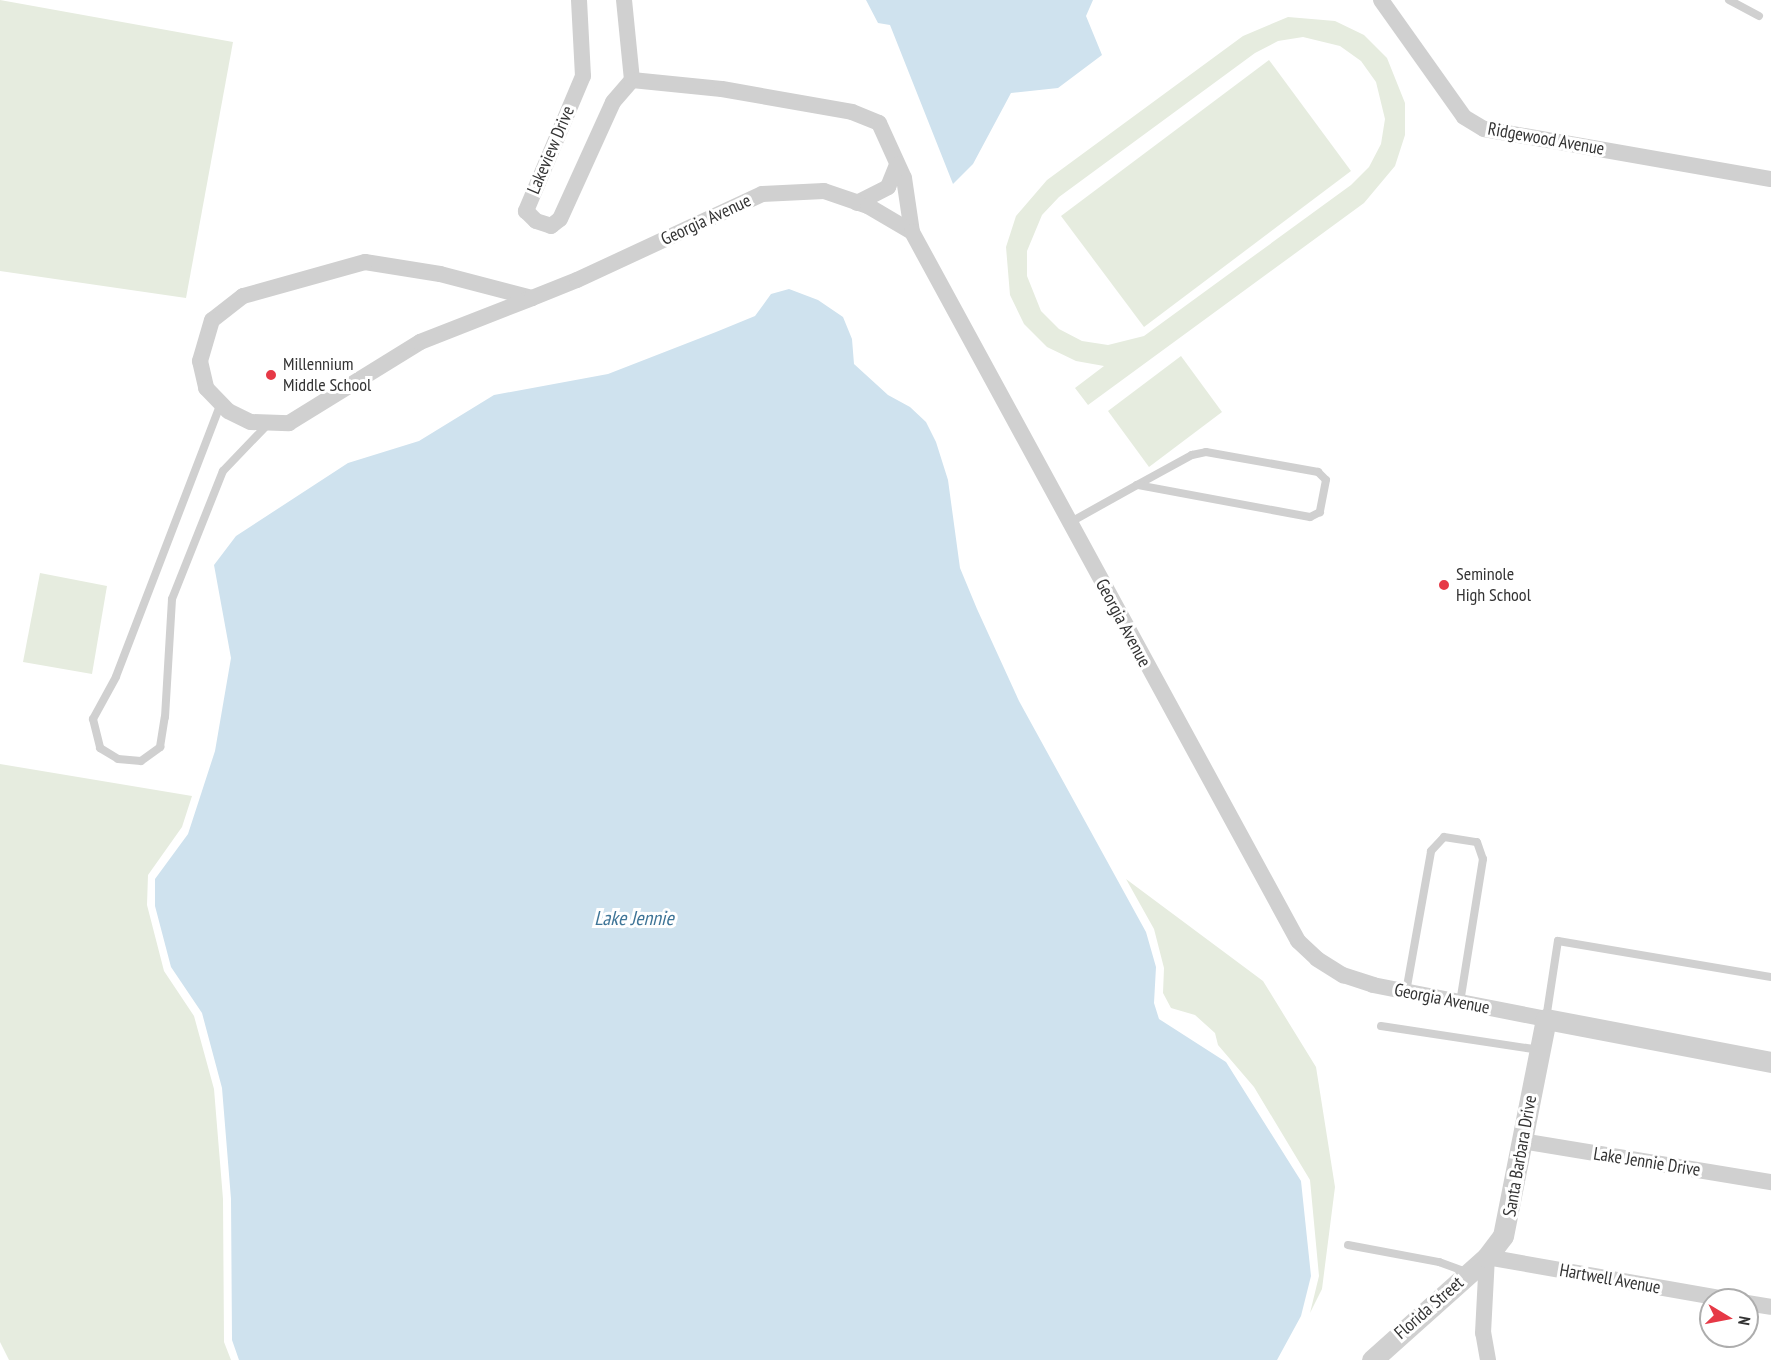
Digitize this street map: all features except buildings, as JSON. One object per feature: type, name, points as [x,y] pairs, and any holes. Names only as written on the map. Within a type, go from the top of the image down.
[{"type":"street","name":"Lakeview Drive","points":[[579,0],[583,76],[526,211],[536,221],[551,226],[560,219],[613,102],[632,80]]},
{"type":"street","points":[[624,0],[632,80],[722,89],[852,112],[879,123],[904,178],[912,232]]},
{"type":"street","name":"Ridgewood Avenue","points":[[1381,0],[1464,117],[1484,129],[1771,179]]},
{"type":"street","points":[[857,202],[888,187],[897,165]]},
{"type":"street","name":"Georgia Avenue","points":[[532,298],[440,274],[365,262],[243,296],[212,320],[200,361],[206,388],[221,403],[252,422],[289,423],[420,342],[532,298],[762,194],[824,191],[857,202],[912,232],[1298,941],[1317,959],[1343,975],[1406,992],[1771,1062]]},
{"type":"street","name":"Santa Barbara Drive","points":[[1487,1257],[1503,1236],[1510,1219],[1522,1141],[1546,1019]]},
{"type":"street","name":"Lake Jennie Drive","points":[[1522,1141],[1771,1182]]},
{"type":"street","points":[[1487,1257],[1483,1333],[1488,1360]]},
{"type":"street","name":"Florida Street","points":[[1372,1360],[1487,1257]]},
{"type":"street","name":"Hartwell Avenue","points":[[1487,1257],[1699,1294]]},
{"type":"lane","points":[[1729,0],[1759,16]]},
{"type":"lane","points":[[221,403],[116,677],[93,719],[100,748],[118,759],[141,761],[159,747],[165,717],[172,599],[223,471],[269,423]]},
{"type":"lane","points":[[1069,523],[1137,484],[1192,454],[1206,452],[1318,472],[1326,480],[1320,512],[1310,517],[1137,484]]},
{"type":"lane","points":[[1406,992],[1431,851],[1444,837],[1477,842],[1483,859],[1460,1002]]},
{"type":"lane","points":[[1546,1019],[1558,941],[1771,977]]},
{"type":"lane","points":[[1381,1026],[1540,1050]]},
{"type":"lane","points":[[1348,1245],[1439,1262],[1469,1273]]},
{"type":"shaded area","points":[[0,0],[233,42],[186,298],[0,271]]},
{"type":"shaded area","points":[[1288,17],[1335,21],[1364,35],[1387,58],[1405,103],[1405,135],[1395,166],[1364,203],[1088,405],[1075,388],[1104,366],[1076,361],[1047,347],[1024,324],[1010,295],[1006,247],[1016,216],[1047,180],[1243,36]],"holes":[[[1303,37],[1340,46],[1361,61],[1376,82],[1385,119],[1381,144],[1369,167],[1351,185],[1144,336],[1108,345],[1082,341],[1059,329],[1041,311],[1027,276],[1027,251],[1042,215],[1059,197],[1255,53],[1278,41]]]},
{"type":"shaded area","points":[[1269,60],[1351,171],[1144,327],[1061,216]]},
{"type":"shaded area","points":[[1181,356],[1222,412],[1149,467],[1108,411]]},
{"type":"shaded area","points":[[40,573],[107,586],[92,674],[23,662]]},
{"type":"shaded area","points":[[0,764],[192,796],[182,827],[148,875],[147,905],[164,971],[194,1016],[214,1089],[223,1199],[224,1342],[231,1360],[9,1360],[0,1342]]},
{"type":"shaded area","points":[[1126,879],[1263,981],[1316,1067],[1335,1187],[1322,1289],[1310,1313],[1319,1276],[1310,1180],[1254,1087],[1218,1045],[1215,1033],[1195,1015],[1171,1008],[1163,993],[1164,968],[1154,929]]},
{"type":"water","points":[[866,0],[1093,0],[1086,16],[1102,55],[1058,88],[1011,93],[973,164],[953,184],[890,25],[878,23]]},
{"type":"water","name":"Lake Jennie","points":[[789,289],[818,300],[843,317],[852,339],[854,364],[888,395],[910,407],[926,422],[936,442],[948,480],[960,568],[1019,701],[1146,932],[1156,967],[1154,1003],[1159,1019],[1226,1062],[1301,1181],[1311,1276],[1301,1316],[1277,1360],[239,1360],[232,1340],[231,1199],[222,1088],[202,1013],[171,967],[155,906],[155,879],[188,834],[215,751],[231,658],[214,565],[236,536],[348,463],[419,441],[494,395],[608,374],[716,332],[755,316],[771,294]]},
{"type":"place","name":"Millennium Middle School","points":[[271,375]]},
{"type":"place","name":"Seminole High School","points":[[1444,585]]}]
